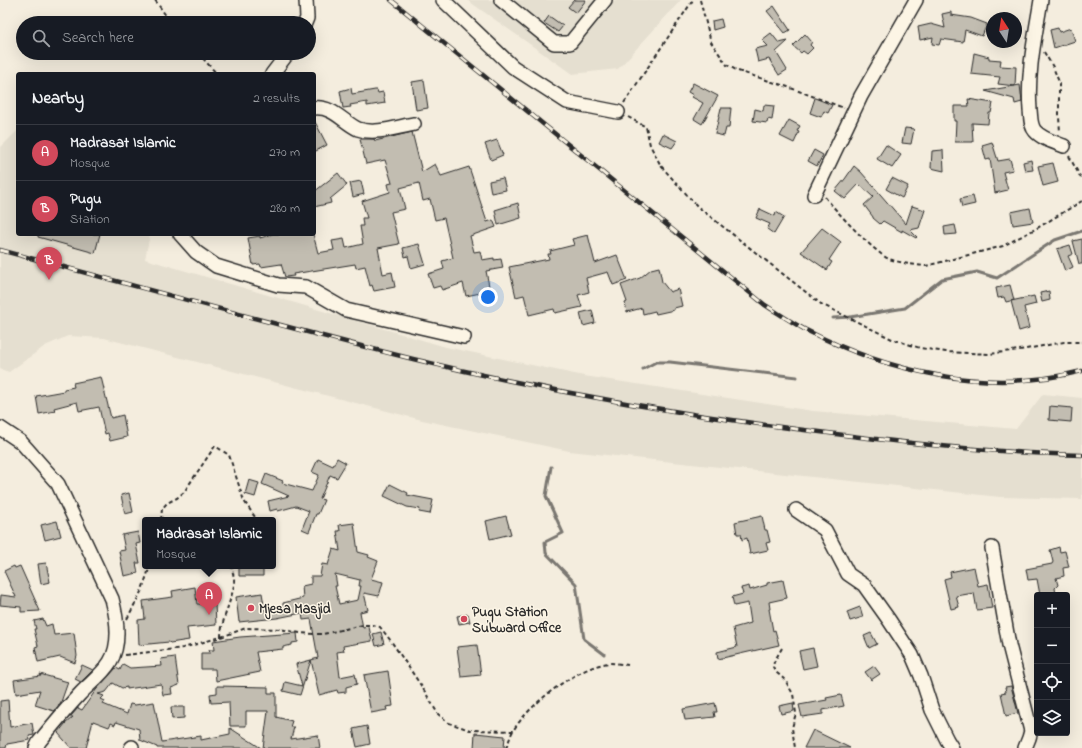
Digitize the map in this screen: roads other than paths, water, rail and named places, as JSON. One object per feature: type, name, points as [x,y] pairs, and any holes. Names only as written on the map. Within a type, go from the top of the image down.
[{"type":"street","points":[[306,0],[307,16]]},
{"type":"street","points":[[443,0],[513,67],[567,102],[618,112]]},
{"type":"street","points":[[501,0],[554,42],[570,43],[605,0]]},
{"type":"street","points":[[816,191],[880,61],[916,0]]},
{"type":"street","points":[[1041,0],[1029,73],[1028,91],[1031,123],[1034,129],[1044,138],[1064,146]]},
{"type":"street","points":[[274,72],[283,60]]},
{"type":"street","points":[[316,108],[332,111],[358,129],[366,131],[376,131],[414,124]]},
{"type":"street","points":[[181,236],[196,252],[216,266],[278,285],[306,287],[346,310],[464,337]]},
{"type":"street","points":[[0,428],[21,442],[58,484],[112,599],[116,613],[116,640],[114,654],[106,668],[65,710],[39,742],[36,748]]},
{"type":"street","points":[[796,510],[825,530],[848,574],[864,585],[893,625],[912,655],[946,745]]},
{"type":"street","points":[[992,548],[1009,645],[1031,731],[1025,748]]},
{"type":"waterway","points":[[833,318],[850,317],[905,308],[942,279],[977,272],[997,278],[1055,240],[1082,231]]},
{"type":"waterway","points":[[643,369],[656,362],[670,362],[797,377]]},
{"type":"waterway","points":[[551,467],[546,496],[563,533],[545,542],[546,553],[576,584],[584,639],[604,654]]},
{"type":"railway","points":[[391,0],[765,305],[804,329],[870,358],[939,376],[975,380],[1010,381],[1046,378],[1082,371]]},
{"type":"railway","points":[[0,250],[413,359],[516,382],[619,402],[723,419],[860,437],[986,450],[1082,455]]},
{"type":"place","name":"Pugu","points":[[49,280]]},
{"type":"place","name":"Mjesa Masjid","points":[[251,608]]},
{"type":"place","name":"Madrasat Islamic","points":[[209,615]]},
{"type":"place","name":"Pugu Station Subward Office","points":[[464,619]]}]
